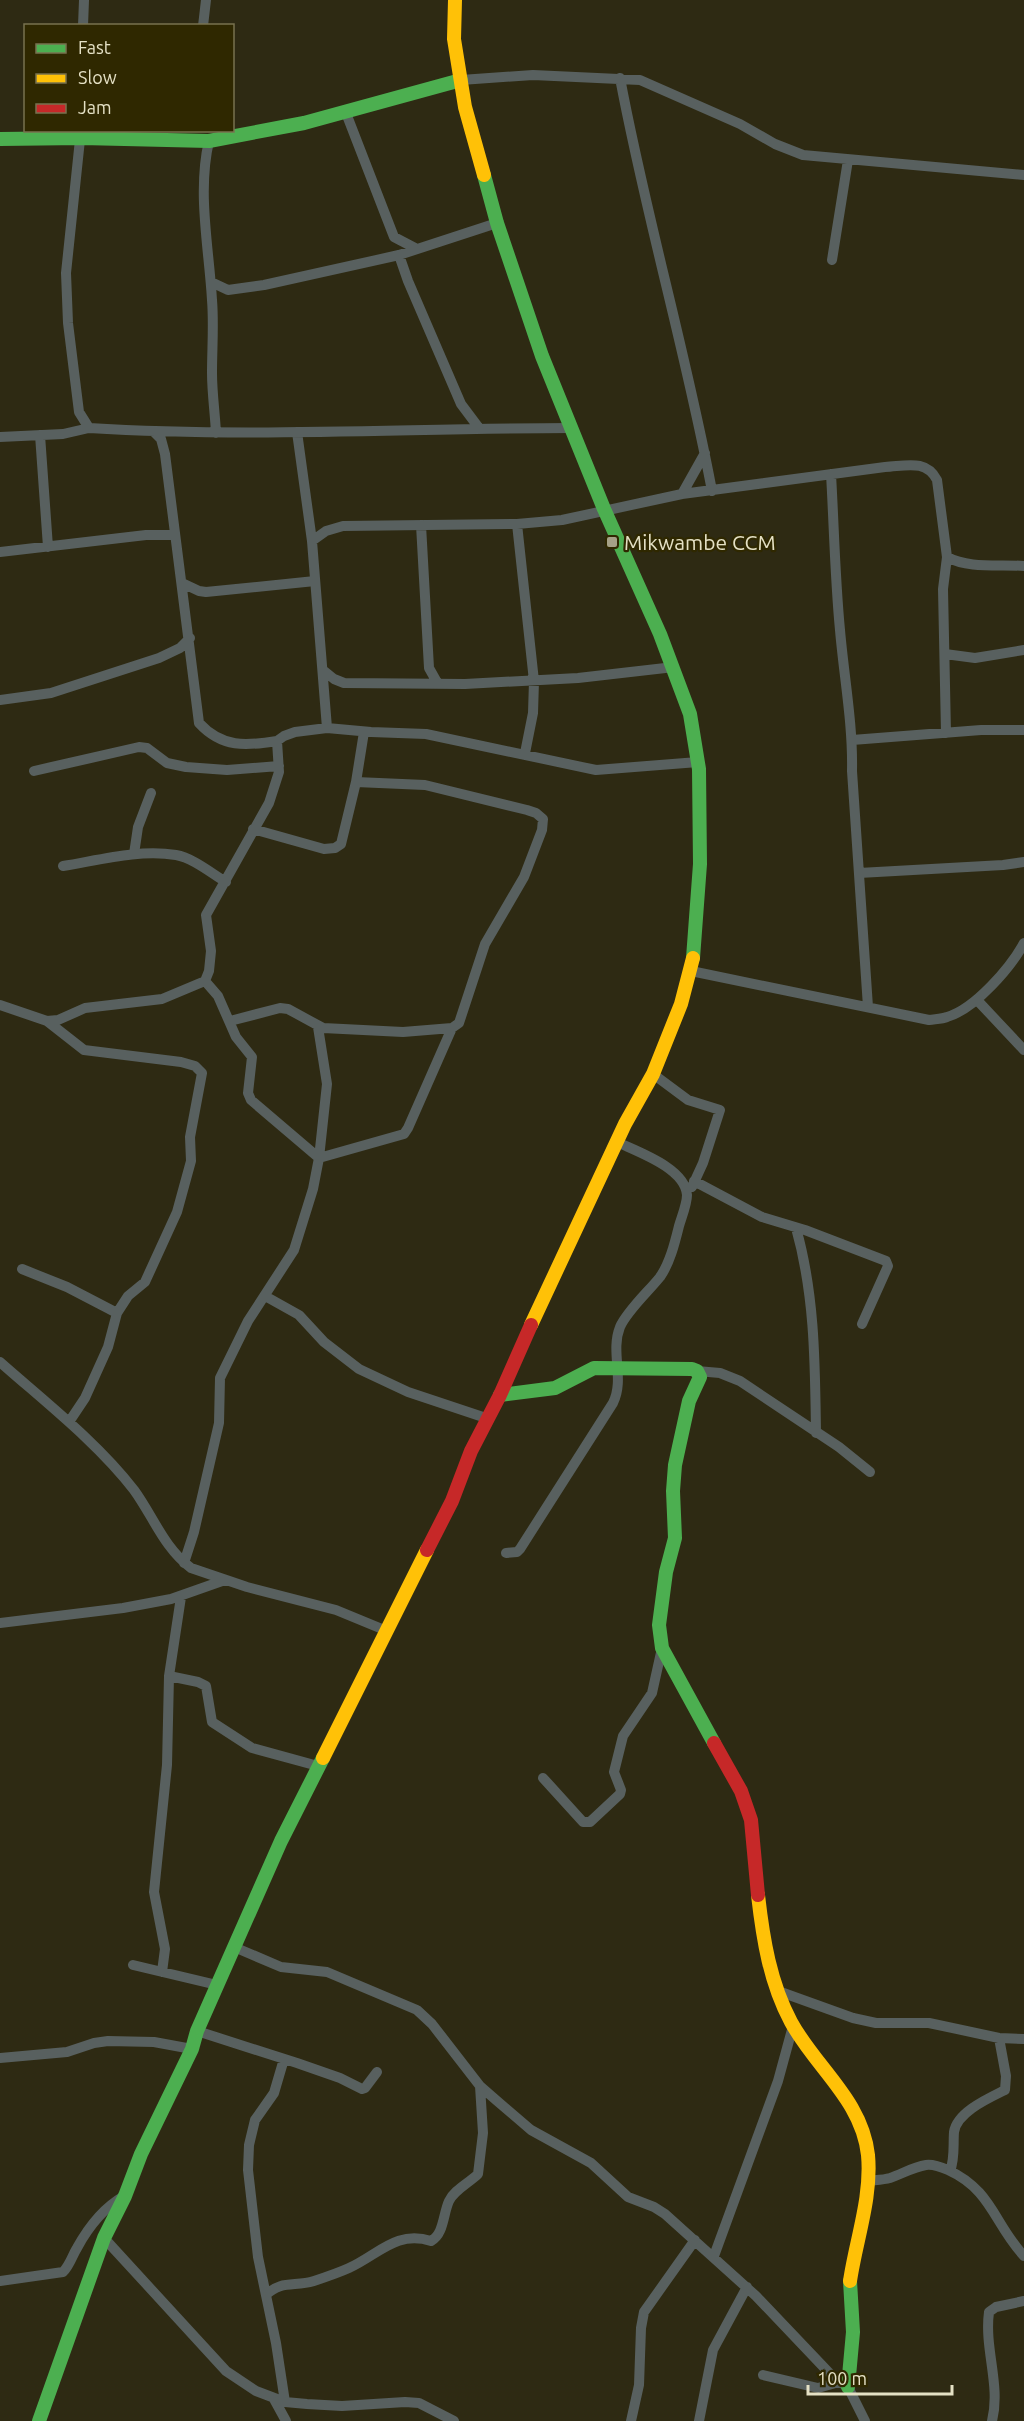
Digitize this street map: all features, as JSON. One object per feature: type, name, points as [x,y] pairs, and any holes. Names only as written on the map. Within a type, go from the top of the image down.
[{"type":"main road","points":[[39,2421],[104,2238],[141,2154],[192,2049],[197,2031],[234,1947],[318,1766],[452,1501],[486,1418],[500,1395],[541,1302],[617,1142],[653,1074],[691,971],[699,908],[698,762],[690,714],[674,667],[604,509],[542,357],[497,223],[465,107],[454,39],[451,1]]},
{"type":"main road","points":[[0,140],[82,134],[209,141],[228,135],[346,113],[461,81]]},
{"type":"main road","points":[[500,1395],[555,1388],[594,1368],[663,1367],[697,1371],[699,1381],[689,1401],[675,1465],[673,1491],[676,1532],[658,1625],[662,1648],[684,1692],[741,1791],[748,1809],[766,1945],[780,2001],[794,2026],[852,2107],[864,2137],[870,2165],[850,2275],[849,2296],[853,2336],[843,2384]]},
{"type":"street","points":[[83,24],[84,0]]},
{"type":"street","points":[[203,24],[206,0]]},
{"type":"street","points":[[461,81],[533,75],[640,80],[741,124],[775,144],[803,155],[957,167],[1024,175]]},
{"type":"street","points":[[620,78],[633,149],[712,491]]},
{"type":"street","points":[[346,113],[394,237],[415,248]]},
{"type":"street","points":[[82,134],[66,273],[68,323],[79,412],[90,428]]},
{"type":"street","points":[[209,141],[204,168],[212,303],[212,377],[216,433]]},
{"type":"street","points":[[832,260],[848,160]]},
{"type":"street","points":[[212,303],[228,290],[264,285],[399,255],[497,223]]},
{"type":"street","points":[[399,255],[461,404],[479,428]]},
{"type":"street","points":[[211,282],[228,290]]},
{"type":"street","points":[[0,437],[63,434],[90,428],[216,433],[572,428]]},
{"type":"street","points":[[154,432],[160,439],[165,454],[199,723],[206,730],[233,745],[277,741],[295,732],[327,728],[426,734],[525,753],[596,770],[698,762]]},
{"type":"street","points":[[297,432],[312,541],[327,728]]},
{"type":"street","points":[[40,435],[48,547]]},
{"type":"street","points":[[682,494],[705,453]]},
{"type":"street","points":[[312,541],[326,531],[343,526],[517,524],[562,520],[604,509],[682,494],[885,467],[926,466],[937,480],[947,557],[943,589],[946,733]]},
{"type":"street","points":[[831,474],[838,616],[852,740],[852,771],[868,1007]]},
{"type":"street","points":[[517,524],[534,681],[533,713],[525,753]]},
{"type":"street","points":[[421,525],[429,668],[438,684]]},
{"type":"street","points":[[0,552],[146,535],[174,535]]},
{"type":"street","points":[[947,557],[953,561],[970,564],[1024,566]]},
{"type":"street","points":[[182,583],[200,591],[315,581]]},
{"type":"street","points":[[186,608],[200,591]]},
{"type":"street","points":[[0,700],[45,694],[159,658],[180,648],[189,638]]},
{"type":"street","points":[[945,654],[975,658],[1024,650]]},
{"type":"street","points":[[323,670],[334,679],[344,683],[438,684],[534,681],[674,667]]},
{"type":"street","points":[[325,694],[344,683]]},
{"type":"street","points":[[852,740],[1024,730]]},
{"type":"street","points":[[253,829],[317,847],[334,848],[341,844],[356,782],[364,732]]},
{"type":"street","points":[[48,1021],[58,1020],[78,1010],[96,1006],[135,1004],[162,999],[205,981],[209,971],[211,951],[206,915],[269,803],[279,772],[277,741]]},
{"type":"street","points":[[34,771],[139,747],[147,748],[168,763],[186,767],[227,770],[279,766]]},
{"type":"street","points":[[319,1158],[404,1134],[452,1028],[459,1023],[485,944],[524,877],[542,830],[543,819],[527,810],[444,789],[408,784],[356,782]]},
{"type":"street","points":[[134,854],[138,827],[150,793]]},
{"type":"street","points":[[63,866],[134,854],[177,855],[188,859],[226,882]]},
{"type":"street","points":[[859,873],[1024,862]]},
{"type":"street","points":[[691,971],[929,1020],[948,1017],[977,1000],[1019,953],[1024,943]]},
{"type":"street","points":[[205,981],[218,996],[236,1037],[252,1057],[248,1093],[251,1100],[319,1158]]},
{"type":"street","points":[[977,1000],[1024,1050]]},
{"type":"street","points":[[0,1005],[48,1021],[84,1050],[181,1062],[199,1068],[202,1073],[189,1137],[191,1161],[177,1212],[145,1282],[128,1296],[117,1313],[108,1347],[85,1398],[69,1422]]},
{"type":"street","points":[[230,1021],[280,1008],[291,1011],[318,1027],[403,1032],[452,1028]]},
{"type":"street","points":[[184,1563],[194,1532],[219,1423],[220,1378],[248,1321],[294,1250],[313,1189],[319,1158],[327,1078],[318,1027]]},
{"type":"street","points":[[506,1553],[518,1552],[613,1403],[618,1368],[615,1345],[619,1329],[664,1271],[687,1196],[703,1163],[720,1110],[688,1100],[653,1074]]},
{"type":"street","points":[[617,1142],[669,1168],[683,1181],[687,1196]]},
{"type":"street","points":[[694,1181],[762,1216],[886,1261],[888,1266],[862,1324]]},
{"type":"street","points":[[796,1228],[802,1250],[814,1327],[816,1432]]},
{"type":"street","points":[[22,1269],[67,1287],[117,1313]]},
{"type":"street","points":[[265,1296],[299,1315],[324,1342],[359,1369],[408,1392],[486,1418]]},
{"type":"street","points":[[0,1362],[69,1422],[134,1490],[157,1530],[184,1563],[194,1570],[336,1610],[387,1631]]},
{"type":"street","points":[[697,1371],[720,1373],[740,1381],[847,1452],[870,1472]]},
{"type":"street","points":[[0,1623],[123,1608],[181,1597],[225,1580]]},
{"type":"street","points":[[162,1972],[165,1945],[154,1892],[167,1765],[169,1676],[181,1597]]},
{"type":"street","points":[[543,1778],[581,1820],[586,1822],[590,1822],[620,1794],[621,1790],[614,1773],[623,1736],[652,1693],[662,1648]]},
{"type":"street","points":[[169,1676],[202,1683],[206,1686],[212,1722],[248,1745],[274,1755],[318,1766]]},
{"type":"street","points":[[234,1947],[281,1967],[327,1972],[417,2010],[432,2024],[480,2086],[531,2130],[591,2163],[628,2197],[654,2207],[714,2256],[843,2384],[865,2421]]},
{"type":"street","points":[[133,1965],[217,1985]]},
{"type":"street","points":[[778,1991],[853,2018],[876,2023],[929,2023],[999,2038],[1024,2039]]},
{"type":"street","points":[[714,2256],[778,2081],[794,2026]]},
{"type":"street","points":[[197,2031],[340,2078],[362,2089],[376,2072]]},
{"type":"street","points":[[950,2171],[957,2125],[974,2105],[1005,2090],[1006,2076],[999,2038]]},
{"type":"street","points":[[0,2058],[67,2052],[108,2041],[154,2042],[192,2049]]},
{"type":"street","points":[[284,2059],[274,2093],[255,2120],[249,2145],[249,2192],[280,2401],[286,2421]]},
{"type":"street","points":[[266,2295],[274,2287],[311,2282],[350,2268],[405,2238],[421,2238],[431,2241],[435,2239],[439,2234],[450,2198],[478,2174],[483,2133],[480,2086]]},
{"type":"street","points":[[867,2181],[889,2178],[924,2165],[950,2171],[970,2182],[981,2192],[1024,2256]]},
{"type":"street","points":[[0,2281],[63,2272],[91,2226],[107,2206],[124,2196]]},
{"type":"street","points":[[104,2238],[226,2371],[256,2391],[280,2401],[342,2406],[419,2403],[454,2421]]},
{"type":"street","points":[[631,2421],[639,2385],[641,2328],[644,2312],[694,2240]]},
{"type":"street","points":[[699,2421],[713,2350],[747,2287]]},
{"type":"street","points":[[992,2421],[995,2401],[990,2361],[989,2312],[996,2307],[1024,2301]]},
{"type":"street","points":[[764,2375],[818,2388],[843,2384]]},
{"type":"traffic: fast","points":[[0,139],[209,141],[304,123],[461,80]]},
{"type":"traffic: fast","points":[[484,175],[497,223],[542,356],[604,509],[660,634],[690,714],[699,769],[700,864],[693,958]]},
{"type":"traffic: fast","points":[[500,1395],[555,1388],[594,1368],[692,1369],[697,1371],[700,1377],[689,1401],[675,1465],[673,1491],[675,1538],[666,1572],[659,1625],[662,1648],[714,1743]]},
{"type":"traffic: fast","points":[[39,2421],[104,2238],[125,2196],[141,2154],[192,2049],[197,2031],[281,1841],[323,1758]]},
{"type":"traffic: fast","points":[[848,2387],[853,2332],[850,2281]]},
{"type":"traffic: slow","points":[[455,0],[454,39],[465,107],[484,175]]},
{"type":"traffic: slow","points":[[531,1325],[625,1124],[653,1074],[681,1004],[693,958]]},
{"type":"traffic: slow","points":[[323,1758],[427,1550]]},
{"type":"traffic: slow","points":[[758,1895],[768,1960],[784,2007],[801,2039],[848,2101],[864,2135],[868,2155],[868,2187],[850,2281]]},
{"type":"traffic: jam","points":[[427,1550],[452,1501],[471,1451],[500,1395],[531,1325]]},
{"type":"traffic: jam","points":[[714,1743],[741,1791],[751,1820],[758,1895]]},
{"type":"place","name":"Mikwambe CCM","points":[[612,542]]}]
